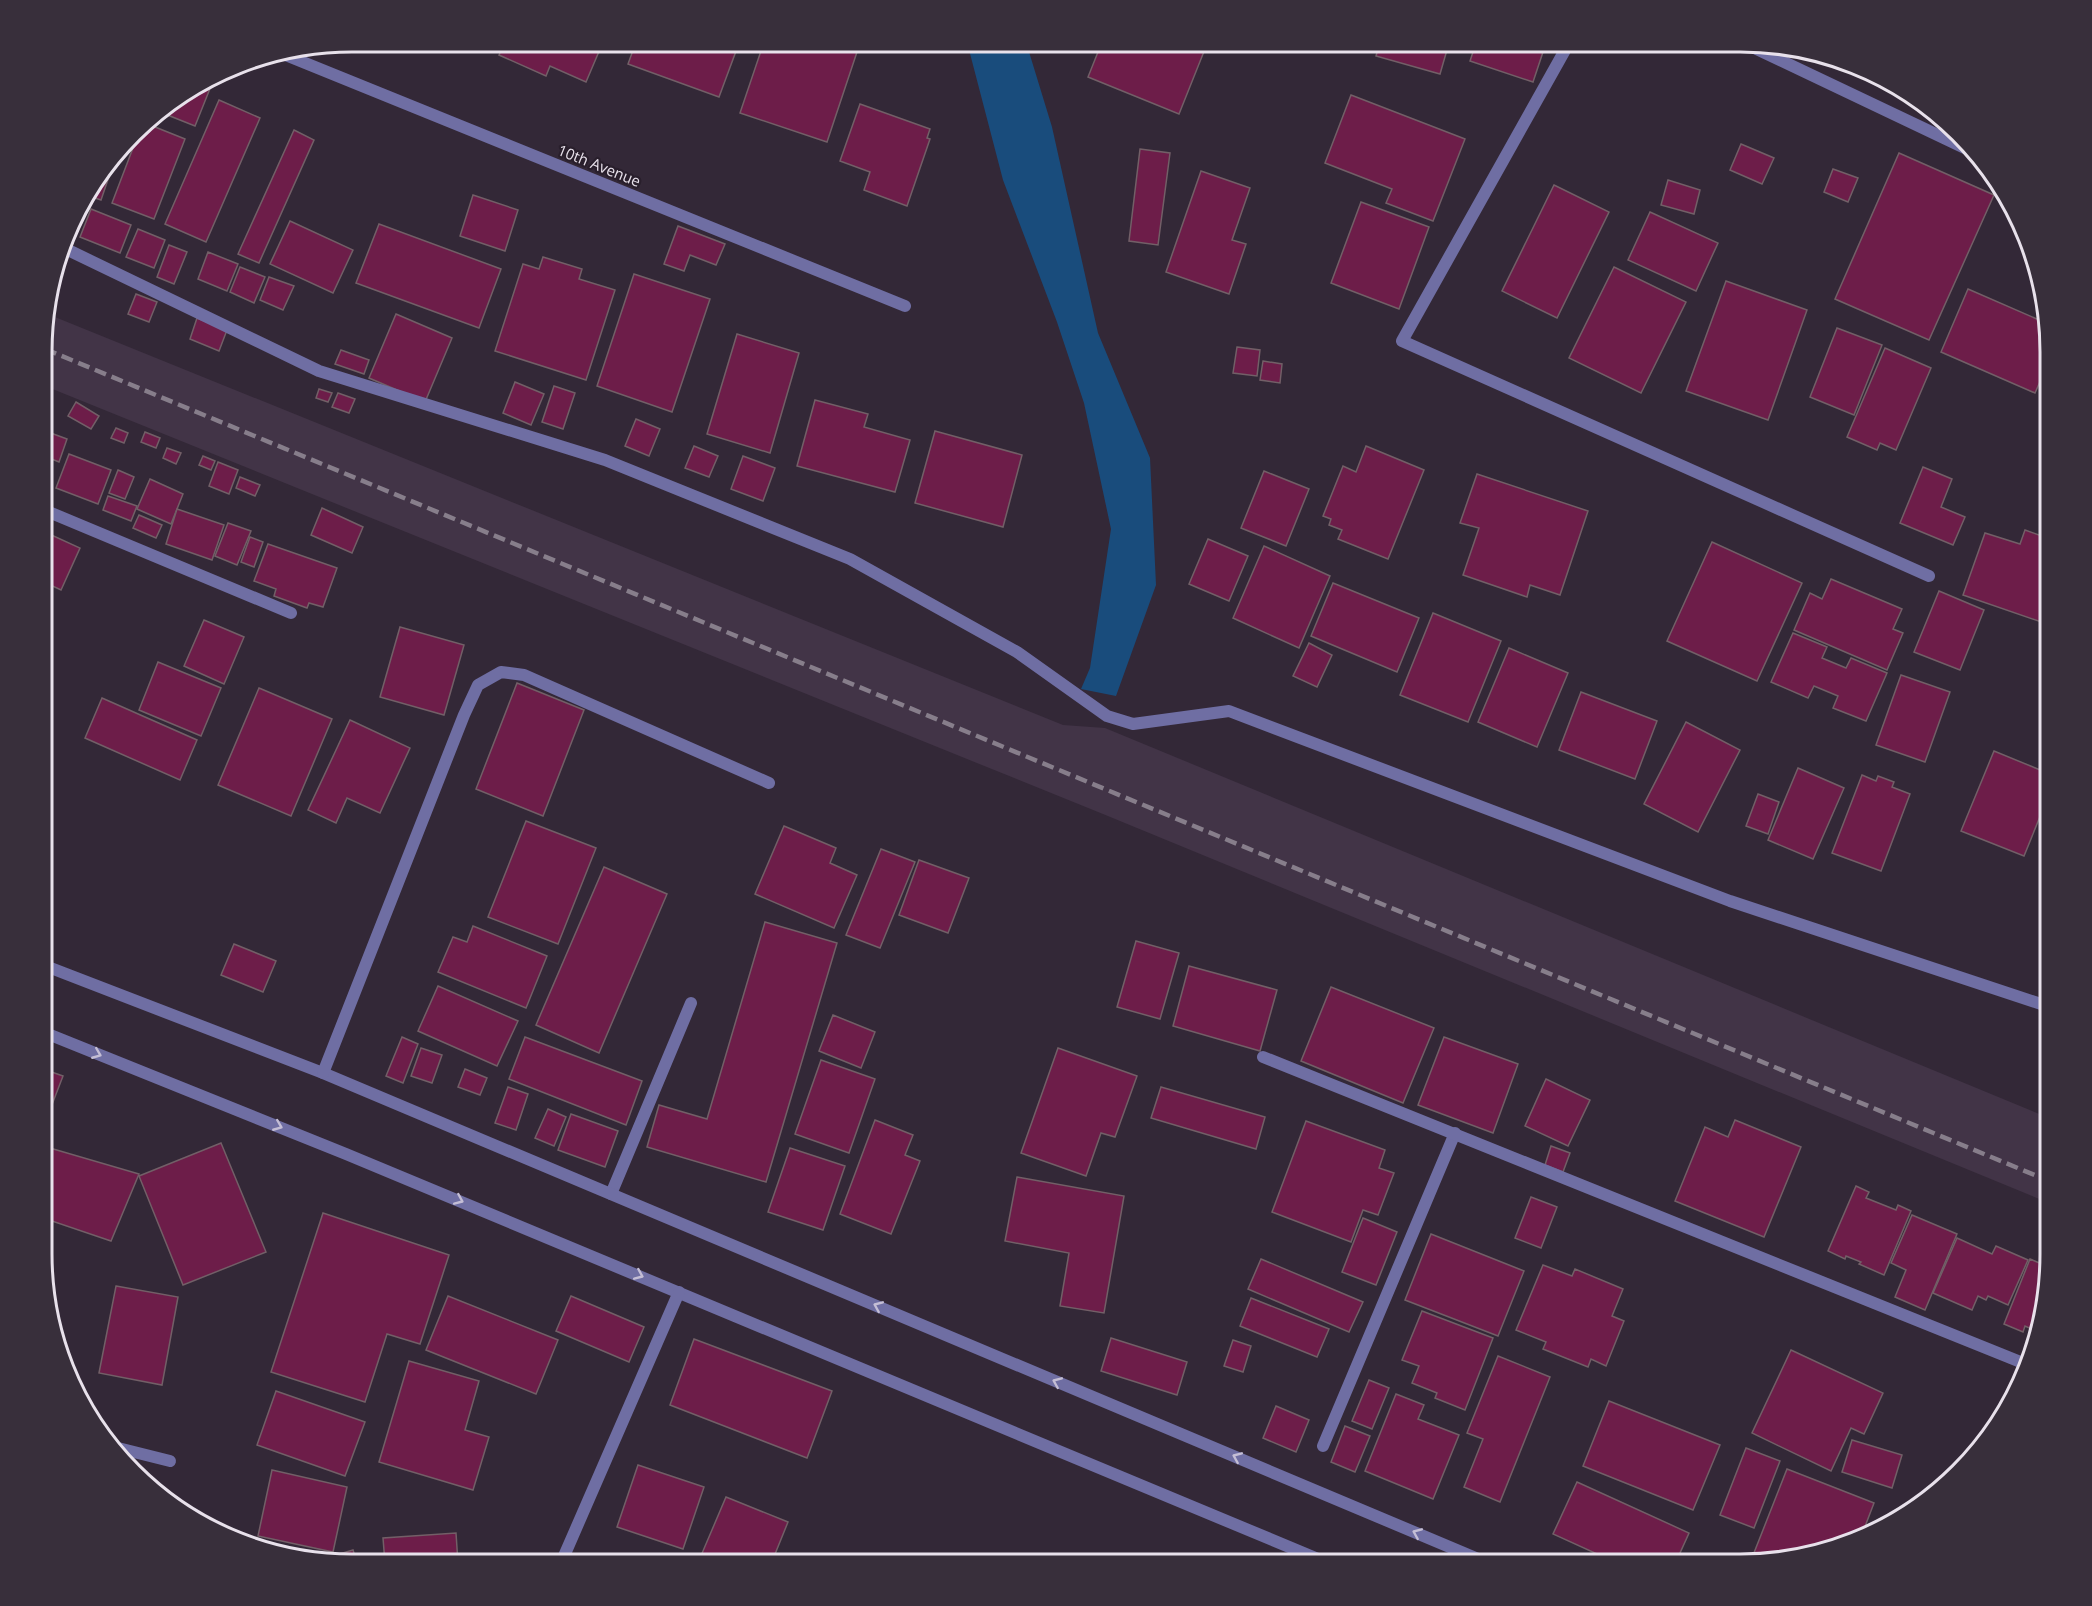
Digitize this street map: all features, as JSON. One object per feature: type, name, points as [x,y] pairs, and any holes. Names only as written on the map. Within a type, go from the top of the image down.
[{"type":"street","points":[[1564,52],[1402,341],[1929,576]]},
{"type":"street","points":[[1767,54],[1955,143]]},
{"type":"street","name":"10th Avenue","points":[[293,58],[905,306]]},
{"type":"street","points":[[70,251],[319,371],[605,460],[850,559],[1017,652],[1107,716],[1132,724],[1229,711],[1730,901],[2040,1003]]},
{"type":"street","points":[[52,513],[291,613]]},
{"type":"street","points":[[323,1073],[464,715],[478,686],[501,672],[524,675],[769,783]]},
{"type":"street","points":[[52,968],[323,1073],[1466,1554]]},
{"type":"street","points":[[610,1194],[691,1004]]},
{"type":"street","points":[[52,1036],[346,1154],[1306,1554]]},
{"type":"street","points":[[1263,1057],[2020,1362]]},
{"type":"street","points":[[1323,1446],[1455,1133]]},
{"type":"street","points":[[565,1554],[679,1292]]},
{"type":"street","points":[[126,1450],[170,1461]]},
{"type":"shaded area","points":[[55,317],[1063,725],[1105,728],[2040,1114],[2040,1199],[1103,814],[52,389]]},
{"type":"water","points":[[970,52],[1029,52],[1052,127],[1098,333],[1150,458],[1156,585],[1116,696],[1081,689],[1090,668],[1111,529],[1084,403],[1057,322],[1003,180]]},
{"type":"building","points":[[500,52],[599,52],[586,82],[550,66],[546,76],[499,55]]},
{"type":"building","points":[[632,52],[736,52],[719,97],[628,64]]},
{"type":"building","points":[[761,52],[857,52],[827,142],[740,113]]},
{"type":"building","points":[[1098,52],[1204,52],[1179,114],[1088,77]]},
{"type":"building","points":[[1377,52],[1446,52],[1440,74],[1376,56]]},
{"type":"building","points":[[1473,52],[1543,52],[1533,82],[1470,61]]},
{"type":"building","points":[[210,89],[195,126],[169,116]]},
{"type":"building","points":[[1351,95],[1465,139],[1433,221],[1386,203],[1392,189],[1325,163]]},
{"type":"building","points":[[219,100],[260,118],[206,242],[165,224]]},
{"type":"building","points":[[860,104],[930,129],[927,138],[930,139],[907,206],[864,190],[870,172],[840,161]]},
{"type":"building","points":[[155,127],[185,139],[154,219],[112,203],[133,148],[140,140]]},
{"type":"building","points":[[294,130],[314,140],[259,263],[238,254]]},
{"type":"building","points":[[1741,144],[1774,158],[1762,184],[1730,170]]},
{"type":"building","points":[[1140,149],[1170,153],[1158,245],[1129,241]]},
{"type":"building","points":[[1899,153],[1994,195],[1929,340],[1835,299]]},
{"type":"building","points":[[1833,169],[1858,178],[1848,202],[1824,192]]},
{"type":"building","points":[[1201,171],[1250,188],[1232,240],[1246,244],[1229,294],[1166,272]]},
{"type":"building","points":[[108,179],[101,200],[96,198]]},
{"type":"building","points":[[1668,180],[1700,190],[1694,214],[1661,205]]},
{"type":"building","points":[[1554,185],[1609,212],[1557,318],[1502,291]]},
{"type":"building","points":[[473,195],[518,210],[505,251],[460,236]]},
{"type":"building","points":[[1361,202],[1429,227],[1399,309],[1331,283]]},
{"type":"building","points":[[91,209],[131,225],[120,253],[80,237]]},
{"type":"building","points":[[1650,212],[1718,243],[1696,291],[1628,260]]},
{"type":"building","points":[[290,221],[353,250],[333,293],[270,264]]},
{"type":"building","points":[[379,224],[501,269],[479,328],[356,283]]},
{"type":"building","points":[[678,226],[725,244],[716,265],[690,255],[684,271],[664,264]]},
{"type":"building","points":[[138,229],[165,240],[154,268],[126,257]]},
{"type":"building","points":[[169,245],[187,252],[174,284],[157,277]]},
{"type":"building","points":[[208,252],[238,264],[227,291],[198,279]]},
{"type":"building","points":[[543,257],[582,269],[579,279],[615,290],[586,380],[495,351],[523,264],[539,269]]},
{"type":"building","points":[[240,267],[265,277],[254,303],[230,292]]},
{"type":"building","points":[[1614,267],[1686,302],[1641,393],[1569,358]]},
{"type":"building","points":[[634,274],[710,299],[672,412],[597,386]]},
{"type":"building","points":[[269,277],[294,286],[283,310],[260,300]]},
{"type":"building","points":[[1726,281],[1807,310],[1768,420],[1686,391]]},
{"type":"building","points":[[1968,289],[2038,319],[2040,382],[2035,393],[1941,352]]},
{"type":"building","points":[[136,294],[157,302],[149,322],[128,314]]},
{"type":"building","points":[[396,314],[452,338],[425,402],[369,378]]},
{"type":"building","points":[[197,318],[227,330],[219,351],[190,339]]},
{"type":"building","points":[[1837,328],[1882,345],[1854,415],[1810,397]]},
{"type":"building","points":[[737,334],[799,353],[770,453],[707,434]]},
{"type":"building","points":[[1237,347],[1260,350],[1257,376],[1233,373]]},
{"type":"building","points":[[1885,348],[1931,368],[1896,450],[1880,443],[1877,450],[1847,437]]},
{"type":"building","points":[[341,350],[369,360],[364,374],[335,364]]},
{"type":"building","points":[[1263,361],[1282,364],[1280,383],[1260,380]]},
{"type":"building","points":[[515,382],[544,394],[531,425],[503,413]]},
{"type":"building","points":[[554,386],[575,393],[563,429],[542,422]]},
{"type":"building","points":[[319,389],[332,393],[328,402],[316,398]]},
{"type":"building","points":[[338,393],[355,399],[349,413],[332,407]]},
{"type":"building","points":[[815,400],[868,414],[864,427],[910,440],[895,492],[797,466]]},
{"type":"building","points":[[76,402],[99,416],[91,429],[68,416]]},
{"type":"building","points":[[636,419],[660,429],[649,456],[625,446]]},
{"type":"building","points":[[116,428],[128,433],[124,443],[111,438]]},
{"type":"building","points":[[935,431],[1022,455],[1003,527],[915,503]]},
{"type":"building","points":[[145,432],[160,438],[156,448],[141,442]]},
{"type":"building","points":[[52,433],[67,439],[59,462],[52,459]]},
{"type":"building","points":[[694,446],[718,456],[709,477],[685,468]]},
{"type":"building","points":[[1366,446],[1424,470],[1388,559],[1338,539],[1342,530],[1329,525],[1331,519],[1323,516],[1343,466],[1356,472]]},
{"type":"building","points":[[167,448],[181,453],[176,464],[163,458]]},
{"type":"building","points":[[69,454],[111,470],[98,504],[56,488]]},
{"type":"building","points":[[203,456],[215,461],[211,470],[199,465]]},
{"type":"building","points":[[743,456],[775,468],[763,501],[731,489]]},
{"type":"building","points":[[218,462],[238,470],[229,494],[209,486]]},
{"type":"building","points":[[1923,467],[1952,479],[1941,507],[1965,517],[1953,545],[1900,523]]},
{"type":"building","points":[[118,470],[134,477],[125,499],[109,493]]},
{"type":"building","points":[[1264,471],[1309,489],[1286,546],[1241,528]]},
{"type":"building","points":[[1477,474],[1588,511],[1560,595],[1530,585],[1527,597],[1463,575],[1479,528],[1460,523]]},
{"type":"building","points":[[240,477],[260,485],[255,496],[236,488]]},
{"type":"building","points":[[150,479],[183,494],[171,524],[137,509]]},
{"type":"building","points":[[108,496],[137,506],[131,521],[103,510]]},
{"type":"building","points":[[322,508],[363,527],[352,553],[311,535]]},
{"type":"building","points":[[177,509],[224,525],[212,560],[166,544]]},
{"type":"building","points":[[139,515],[162,525],[156,538],[133,528]]},
{"type":"building","points":[[228,523],[251,531],[237,565],[215,556]]},
{"type":"building","points":[[2025,530],[2040,535],[2040,622],[1963,595],[1985,533],[2020,544]]},
{"type":"building","points":[[52,535],[80,548],[61,590],[52,586]]},
{"type":"building","points":[[250,537],[263,542],[254,567],[241,562]]},
{"type":"building","points":[[1208,539],[1248,556],[1229,601],[1189,584]]},
{"type":"building","points":[[1712,542],[1802,583],[1757,681],[1667,641]]},
{"type":"building","points":[[268,544],[337,568],[323,607],[309,603],[307,608],[274,596],[276,589],[254,581]]},
{"type":"building","points":[[1264,546],[1330,576],[1299,648],[1233,618]]},
{"type":"building","points":[[1831,579],[1902,609],[1893,629],[1903,633],[1887,670],[1794,630],[1810,593],[1822,599]]},
{"type":"building","points":[[1333,583],[1419,618],[1397,672],[1311,636]]},
{"type":"building","points":[[1939,591],[1984,610],[1960,670],[1914,652]]},
{"type":"building","points":[[1433,613],[1501,641],[1468,722],[1400,695]]},
{"type":"building","points":[[204,620],[244,637],[224,684],[184,666]]},
{"type":"building","points":[[400,627],[464,645],[444,715],[380,697]]},
{"type":"building","points":[[1793,633],[1827,647],[1822,658],[1846,668],[1851,658],[1887,673],[1866,721],[1833,708],[1838,696],[1814,686],[1808,698],[1771,682]]},
{"type":"building","points":[[1309,643],[1332,655],[1317,687],[1293,676]]},
{"type":"building","points":[[1509,648],[1568,673],[1537,747],[1478,722]]},
{"type":"building","points":[[158,662],[221,688],[201,736],[139,710]]},
{"type":"building","points":[[1901,675],[1950,692],[1925,762],[1876,745]]},
{"type":"building","points":[[517,683],[584,710],[543,816],[476,789]]},
{"type":"building","points":[[259,688],[332,719],[291,816],[218,785]]},
{"type":"building","points":[[1581,692],[1657,721],[1635,779],[1559,750]]},
{"type":"building","points":[[102,698],[197,740],[180,780],[85,738]]},
{"type":"building","points":[[350,720],[410,748],[380,813],[347,798],[336,823],[308,810]]},
{"type":"building","points":[[1686,722],[1740,750],[1698,832],[1644,804]]},
{"type":"building","points":[[1994,751],[2040,770],[2040,817],[2024,856],[1961,831]]},
{"type":"building","points":[[1798,768],[1844,788],[1813,859],[1768,840]]},
{"type":"building","points":[[1862,775],[1876,781],[1878,776],[1894,782],[1892,787],[1910,794],[1881,871],[1832,853]]},
{"type":"building","points":[[1758,794],[1779,802],[1768,834],[1746,826]]},
{"type":"building","points":[[526,821],[596,848],[558,944],[488,917]]},
{"type":"building","points":[[784,826],[836,848],[830,863],[857,875],[834,928],[755,894]]},
{"type":"building","points":[[881,849],[915,862],[880,948],[846,935]]},
{"type":"building","points":[[919,860],[969,878],[948,933],[899,915]]},
{"type":"building","points":[[604,867],[667,894],[599,1053],[536,1025]]},
{"type":"building","points":[[765,922],[837,943],[766,1182],[647,1147],[659,1105],[707,1119]]},
{"type":"building","points":[[473,926],[547,956],[526,1008],[438,972],[453,937],[467,942]]},
{"type":"building","points":[[1136,941],[1179,953],[1160,1019],[1117,1007]]},
{"type":"building","points":[[234,944],[276,961],[263,992],[221,975]]},
{"type":"building","points":[[1189,966],[1277,990],[1260,1051],[1173,1026]]},
{"type":"building","points":[[438,986],[518,1021],[497,1066],[418,1031]]},
{"type":"building","points":[[1331,987],[1434,1028],[1403,1103],[1301,1061]]},
{"type":"building","points":[[833,1015],[875,1032],[861,1068],[819,1051]]},
{"type":"building","points":[[402,1037],[418,1044],[403,1083],[386,1076]]},
{"type":"building","points":[[525,1037],[642,1081],[626,1125],[509,1079]]},
{"type":"building","points":[[1444,1037],[1518,1064],[1493,1133],[1418,1105]]},
{"type":"building","points":[[421,1048],[442,1055],[432,1083],[411,1076]]},
{"type":"building","points":[[1058,1048],[1137,1076],[1115,1137],[1101,1133],[1086,1176],[1021,1153]]},
{"type":"building","points":[[821,1060],[875,1079],[849,1153],[795,1134]]},
{"type":"building","points":[[465,1069],[487,1078],[480,1095],[458,1087]]},
{"type":"building","points":[[52,1072],[63,1076],[52,1105]]},
{"type":"building","points":[[1546,1079],[1590,1100],[1568,1146],[1525,1126]]},
{"type":"building","points":[[508,1087],[528,1094],[516,1130],[495,1123]]},
{"type":"building","points":[[1161,1087],[1265,1117],[1256,1149],[1151,1118]]},
{"type":"building","points":[[548,1109],[566,1117],[554,1146],[535,1138]]},
{"type":"building","points":[[571,1114],[618,1131],[605,1167],[558,1150]]},
{"type":"building","points":[[875,1120],[913,1135],[905,1155],[920,1161],[891,1234],[840,1214]]},
{"type":"building","points":[[1735,1120],[1801,1147],[1764,1237],[1675,1201],[1705,1127],[1728,1137]]},
{"type":"building","points":[[1306,1121],[1385,1150],[1379,1168],[1394,1173],[1378,1215],[1363,1210],[1351,1242],[1272,1212]]},
{"type":"building","points":[[221,1143],[266,1252],[183,1285],[139,1176]]},
{"type":"building","points":[[1551,1146],[1570,1153],[1563,1172],[1545,1165]]},
{"type":"building","points":[[790,1148],[845,1166],[823,1230],[768,1212]]},
{"type":"building","points":[[52,1149],[139,1174],[111,1241],[52,1221]]},
{"type":"building","points":[[1017,1177],[1124,1196],[1104,1313],[1060,1306],[1069,1253],[1005,1241]]},
{"type":"building","points":[[1856,1186],[1869,1192],[1866,1198],[1896,1210],[1898,1205],[1911,1211],[1884,1275],[1859,1264],[1861,1262],[1846,1256],[1845,1259],[1828,1251]]},
{"type":"building","points":[[1531,1197],[1557,1207],[1541,1248],[1515,1238]]},
{"type":"building","points":[[323,1213],[449,1255],[420,1344],[387,1334],[365,1402],[271,1372]]},
{"type":"building","points":[[1912,1215],[1957,1234],[1925,1310],[1895,1297],[1906,1270],[1891,1263]]},
{"type":"building","points":[[1363,1218],[1397,1232],[1376,1285],[1342,1272]]},
{"type":"building","points":[[1431,1234],[1524,1271],[1498,1336],[1405,1300]]},
{"type":"building","points":[[1957,1238],[1992,1254],[1996,1246],[2028,1260],[2008,1305],[1988,1296],[1986,1300],[1978,1296],[1972,1310],[1933,1293]]},
{"type":"building","points":[[1261,1259],[1363,1302],[1349,1332],[1248,1289]]},
{"type":"building","points":[[2030,1259],[2040,1263],[2037,1292],[2030,1328],[2025,1326],[2023,1332],[2004,1324]]},
{"type":"building","points":[[1543,1265],[1572,1276],[1575,1269],[1623,1289],[1612,1316],[1624,1321],[1606,1366],[1591,1359],[1588,1367],[1543,1349],[1546,1342],[1516,1330]]},
{"type":"building","points":[[116,1286],[178,1297],[162,1385],[99,1373]]},
{"type":"building","points":[[448,1296],[558,1340],[536,1394],[426,1350]]},
{"type":"building","points":[[571,1296],[644,1327],[629,1362],[556,1331]]},
{"type":"building","points":[[1251,1298],[1329,1329],[1317,1357],[1240,1326]]},
{"type":"building","points":[[1422,1311],[1493,1338],[1465,1410],[1435,1398],[1437,1393],[1412,1383],[1419,1366],[1402,1360]]},
{"type":"building","points":[[1111,1338],[1187,1362],[1177,1395],[1101,1371]]},
{"type":"building","points":[[694,1339],[832,1391],[807,1458],[670,1405]]},
{"type":"building","points":[[1233,1340],[1251,1346],[1243,1372],[1224,1366]]},
{"type":"building","points":[[1791,1350],[1883,1393],[1864,1434],[1851,1428],[1831,1471],[1752,1433]]},
{"type":"building","points":[[1498,1356],[1550,1377],[1500,1502],[1464,1487],[1483,1439],[1467,1433]]},
{"type":"building","points":[[409,1361],[479,1381],[465,1430],[489,1437],[473,1490],[379,1462]]},
{"type":"building","points":[[1369,1380],[1389,1388],[1372,1429],[1352,1421]]},
{"type":"building","points":[[276,1391],[365,1422],[345,1476],[257,1445]]},
{"type":"building","points":[[1396,1394],[1424,1405],[1418,1419],[1459,1435],[1433,1499],[1365,1471]]},
{"type":"building","points":[[1609,1401],[1720,1445],[1693,1510],[1583,1466]]},
{"type":"building","points":[[1276,1406],[1309,1420],[1296,1452],[1263,1438]]},
{"type":"building","points":[[1345,1426],[1370,1436],[1355,1472],[1331,1462]]},
{"type":"building","points":[[1852,1440],[1902,1455],[1892,1488],[1842,1472]]},
{"type":"building","points":[[1746,1448],[1780,1461],[1754,1528],[1720,1515]]},
{"type":"building","points":[[638,1465],[704,1487],[683,1549],[617,1527]]},
{"type":"building","points":[[1787,1469],[1874,1503],[1865,1526],[1854,1531],[1798,1548],[1754,1553]]},
{"type":"building","points":[[272,1470],[347,1487],[333,1552],[258,1536]]},
{"type":"building","points":[[1577,1482],[1689,1533],[1680,1554],[1597,1554],[1553,1534]]},
{"type":"building","points":[[726,1497],[788,1522],[775,1554],[702,1554]]},
{"type":"building","points":[[456,1533],[457,1554],[384,1554],[383,1538]]},
{"type":"building","points":[[353,1550],[354,1554],[353,1554],[342,1553]]},
{"type":"railway","points":[[52,352],[2040,1177]]}]
